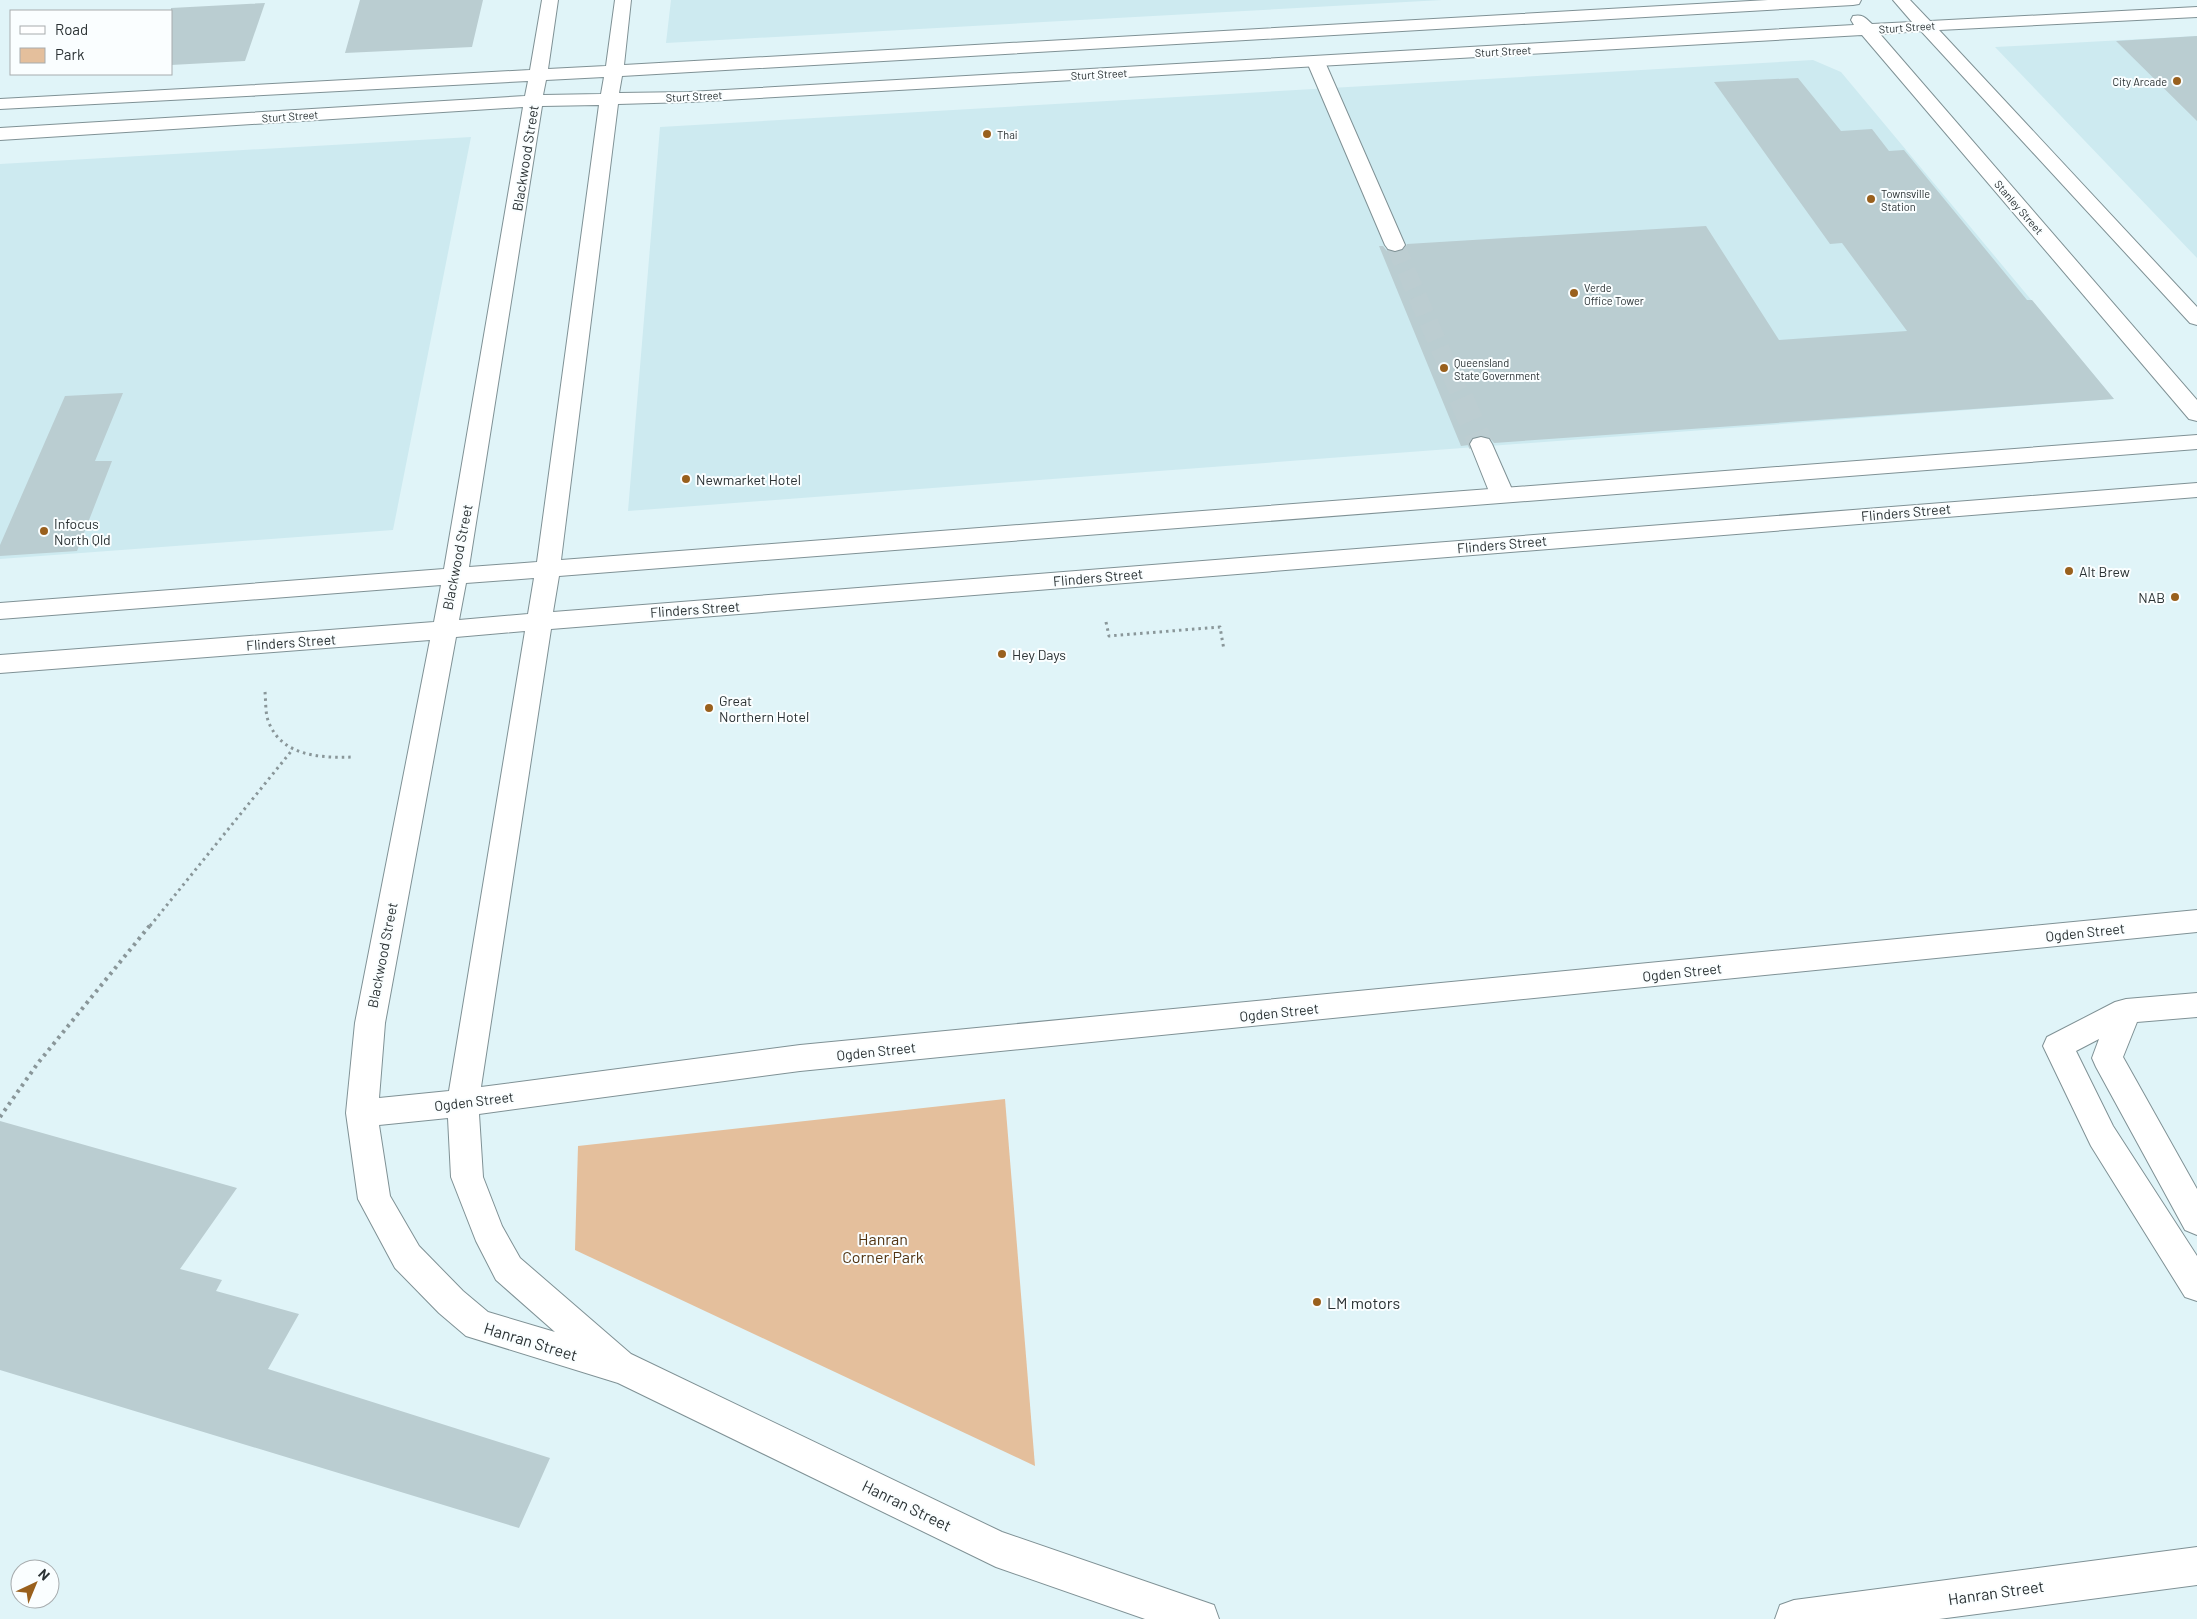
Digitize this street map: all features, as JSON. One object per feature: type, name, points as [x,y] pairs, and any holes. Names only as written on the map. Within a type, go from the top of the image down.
[{"type":"main road","name":"Blackwood Street","points":[[362,1113],[370,1023],[443,631],[455,576],[535,101],[537,74],[550,0]]},
{"type":"main road","points":[[463,1102],[548,567],[608,100],[615,70],[623,0]]},
{"type":"main road","name":"Stanley Street","points":[[1842,0],[2197,414]]},
{"type":"main road","points":[[0,104],[1006,50],[1853,0]]},
{"type":"main road","points":[[1901,0],[2197,319]]},
{"type":"main road","name":"Sturt Street","points":[[0,134],[535,101],[608,100],[2197,12]]},
{"type":"main road","points":[[1316,62],[1395,245]]},
{"type":"main road","points":[[0,611],[455,576],[548,567],[2197,442]]},
{"type":"main road","points":[[1481,444],[1502,494]]},
{"type":"main road","name":"Flinders Street","points":[[0,664],[443,631],[539,621],[2197,490]]},
{"type":"main road","name":"Ogden Street","points":[[362,1113],[463,1102],[800,1058],[2197,921]]},
{"type":"main road","points":[[2197,1005],[2126,1011],[2058,1046],[2102,1136],[2197,1286]]},
{"type":"main road","points":[[2126,1011],[2107,1058],[2197,1220]]},
{"type":"main road","name":"Hanran Street","points":[[463,1102],[467,1177],[488,1231],[508,1269],[624,1368]]},
{"type":"main road","name":"Hanran Street","points":[[362,1113],[374,1199],[407,1257],[451,1302],[478,1325],[624,1368],[996,1548],[1200,1619]]},
{"type":"main road","name":"Hanran Street","points":[[1794,1619],[2197,1566]]},
{"type":"path","points":[[1106,622],[1109,636],[1220,627],[1224,650]]},
{"type":"path","points":[[265,692],[268,722],[277,738],[292,749],[322,759],[353,757]]},
{"type":"path","points":[[0,1117],[38,1063],[292,749]]},
{"type":"shaded area","points":[[671,0],[1442,0],[666,43]]},
{"type":"shaded area","points":[[2197,36],[2197,258],[1995,47]]},
{"type":"shaded area","points":[[1813,60],[1841,72],[2114,399],[628,511],[660,127]]},
{"type":"shaded area","points":[[471,137],[393,530],[0,559],[0,164]]},
{"type":"green space","name":"Hanran Corner Park","points":[[1005,1099],[1035,1466],[575,1250],[578,1146]]},
{"type":"building","points":[[360,0],[483,0],[472,47],[345,53]]},
{"type":"building","points":[[265,3],[245,61],[172,65],[171,8]]},
{"type":"building","name":"City Arcade","points":[[2197,36],[2197,121],[2116,41]]},
{"type":"building","points":[[1798,78],[1841,131],[1872,129],[1889,151],[1904,150],[2027,300],[2032,300],[2114,399],[1494,443],[1489,437],[1481,435],[1471,438],[1469,445],[1461,446],[1379,246],[1383,246],[1387,251],[1396,253],[1404,250],[1407,244],[1706,226],[1779,340],[1907,331],[1842,243],[1830,244],[1714,82]]},
{"type":"building","points":[[123,393],[95,461],[112,461],[77,551],[0,556],[0,545],[65,396]]},
{"type":"building","points":[[0,1121],[237,1188],[180,1269],[222,1280],[216,1291],[299,1314],[268,1369],[550,1458],[519,1528],[0,1370]]},
{"type":"tunnel","points":[[1395,245],[1462,399]]},
{"type":"tunnel","points":[[1461,398],[1481,444]]},
{"type":"place","name":"City Arcade","points":[[2177,81]]},
{"type":"place","name":"Thai","points":[[987,134]]},
{"type":"place","name":"Townsville Station","points":[[1871,199]]},
{"type":"place","name":"Verde Office Tower","points":[[1574,293]]},
{"type":"place","name":"Queensland State Government","points":[[1444,368]]},
{"type":"place","name":"Newmarket Hotel","points":[[686,479]]},
{"type":"place","name":"Infocus North Qld","points":[[44,531]]},
{"type":"place","name":"Alt Brew","points":[[2069,571]]},
{"type":"place","name":"NAB","points":[[2175,597]]},
{"type":"place","name":"Hey Days","points":[[1002,654]]},
{"type":"place","name":"Great Northern Hotel","points":[[709,708]]},
{"type":"place","name":"LM motors","points":[[1317,1302]]}]
